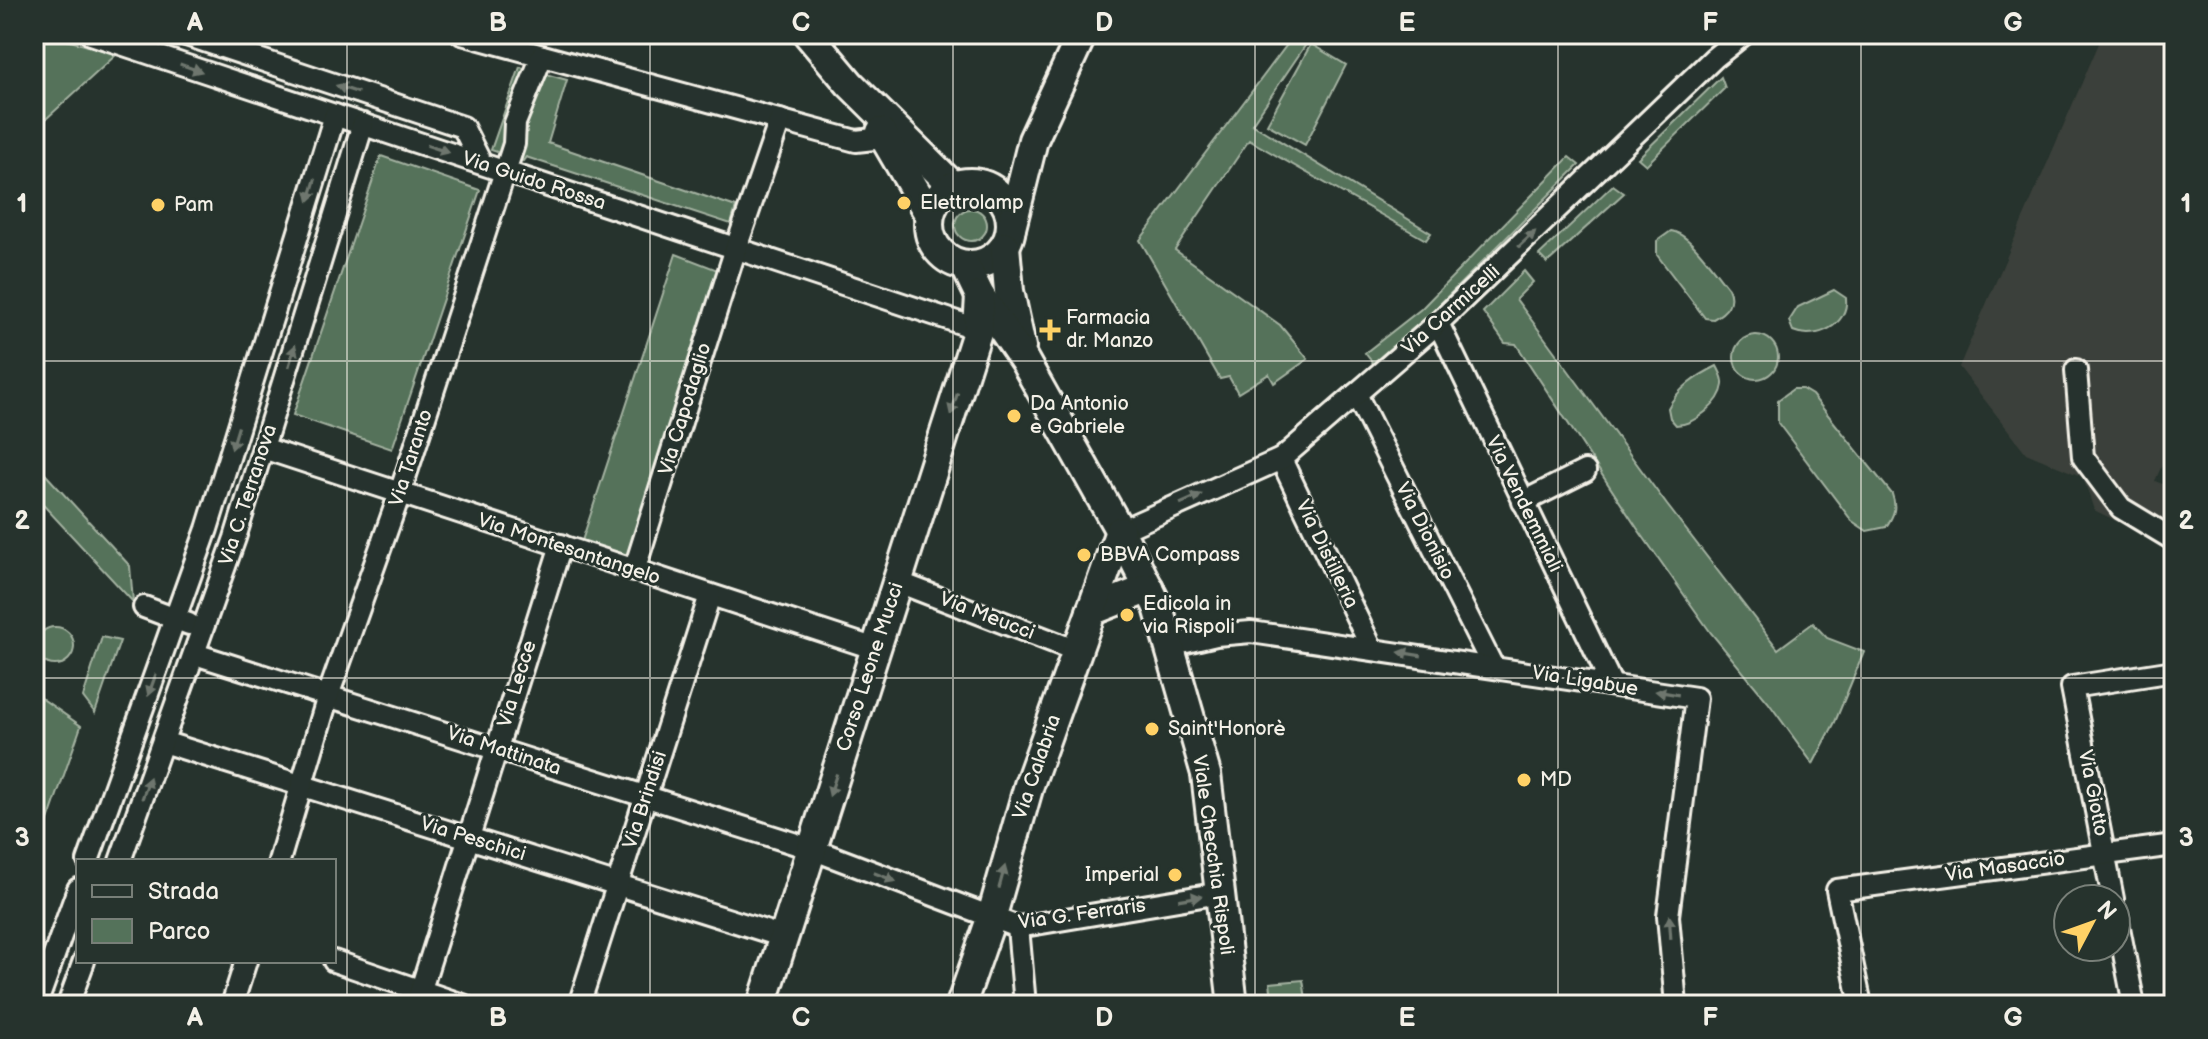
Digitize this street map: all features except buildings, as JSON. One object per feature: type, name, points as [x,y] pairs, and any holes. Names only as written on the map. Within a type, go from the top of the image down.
[{"type":"main road","points":[[808,34],[850,84],[953,186]]},
{"type":"main road","points":[[1033,140],[985,185],[975,182],[953,186],[942,193],[929,214],[928,228],[932,242],[940,253],[965,265],[988,261],[1008,238],[1033,140],[1082,34]]},
{"type":"main road","points":[[850,84],[929,214]]},
{"type":"main road","name":"Viale Checchia Rispoli","points":[[985,185],[1006,203],[1011,215],[1009,291],[1024,360]]},
{"type":"main road","name":"Viale Checchia Rispoli","points":[[965,265],[980,296],[1024,360],[1120,531],[1158,607],[1206,774],[1233,1005]]},
{"type":"main road","name":"Corso Leone Mucci","points":[[762,1005],[978,329],[980,296]]},
{"type":"main road","name":"Via Calabria","points":[[961,1005],[1004,923],[1029,785],[1120,531]]},
{"type":"main road","points":[[1091,611],[1149,588]]},
{"type":"street","name":"Via Guido Rossa","points":[[91,34],[978,329]]},
{"type":"street","points":[[183,34],[463,127],[481,163]]},
{"type":"street","points":[[462,34],[856,141],[882,134]]},
{"type":"street","name":"Via Carmicelli","points":[[1120,531],[1281,459],[1438,323],[1714,58],[1744,34]]},
{"type":"street","name":"Via Taranto","points":[[280,859],[328,696],[400,493],[514,144],[515,123],[542,56]]},
{"type":"street","points":[[89,859],[207,529],[335,115]]},
{"type":"street","name":"Via Capodaglio","points":[[634,571],[736,248],[780,120]]},
{"type":"street","name":"Via C. Terranova","points":[[121,859],[204,630],[363,124]]},
{"type":"street","name":"Via Vendemmiali","points":[[1438,323],[1612,685]]},
{"type":"street","points":[[2076,370],[2083,457],[2121,508],[2174,540]]},
{"type":"street","name":"Via Dionisio","points":[[1356,394],[1493,667]]},
{"type":"street","name":"Via Montesantangelo","points":[[263,448],[876,649]]},
{"type":"street","name":"Via Distilleria","points":[[1281,459],[1372,649]]},
{"type":"street","points":[[1523,502],[1585,471]]},
{"type":"street","name":"Via Lecce","points":[[418,998],[561,545]]},
{"type":"street","name":"Via Meucci","points":[[898,582],[1077,651]]},
{"type":"street","name":"Via Brindisi","points":[[579,1005],[710,595]]},
{"type":"street","points":[[144,607],[204,630]]},
{"type":"street","name":"Via Ligabue","points":[[1169,646],[1216,635],[1251,632],[1696,698],[1668,916],[1676,1005]]},
{"type":"street","name":"Via Mattinata","points":[[195,654],[812,849]]},
{"type":"street","name":"Via Giotto","points":[[2110,883],[2072,687],[2174,671]]},
{"type":"street","name":"Via Peschici","points":[[163,742],[784,937]]},
{"type":"street","name":"Via Masaccio","points":[[1861,1005],[1837,890],[2174,845]]},
{"type":"street","name":"Via G. Ferraris","points":[[812,849],[1004,923],[1220,893]]},
{"type":"street","points":[[36,1005],[76,895]]},
{"type":"street","points":[[1004,923],[1025,1005]]},
{"type":"street","points":[[336,962],[418,998],[463,1005]]},
{"type":"street","points":[[68,1005],[83,963]]},
{"type":"street","points":[[232,1005],[245,963]]},
{"type":"street","points":[[2126,963],[2134,1005]]},
{"type":"shaded area","points":[[2103,34],[2174,34],[2174,438],[2155,481],[2172,488],[2166,502],[2174,505],[2174,546],[2094,510],[2083,477],[2026,453],[1959,367]]},
{"type":"green space","points":[[34,34],[45,34],[117,54],[34,130]]},
{"type":"green space","points":[[1295,34],[1313,34],[1252,124],[1431,233],[1426,240],[1249,140],[1175,250],[1280,325],[1308,359],[1274,383],[1269,374],[1238,393],[1229,377],[1220,379],[1140,240]]},
{"type":"green space","points":[[1311,44],[1346,65],[1305,145],[1267,124]]},
{"type":"green space","points":[[520,67],[567,80],[548,143],[736,207],[731,224],[526,157],[523,161],[491,150]]},
{"type":"green space","points":[[1721,77],[1725,88],[1646,165],[1638,158]]},
{"type":"green space","points":[[381,156],[480,190],[392,449],[293,415]]},
{"type":"green space","points":[[1569,157],[1579,165],[1430,314],[1373,363],[1365,353],[1421,309]]},
{"type":"green space","points":[[1613,185],[1624,193],[1547,263],[1539,255]]},
{"type":"green space","points":[[971,209],[982,214],[987,225],[982,236],[971,241],[960,236],[955,225],[960,214]]},
{"type":"green space","points":[[1671,231],[1694,246],[1728,288],[1728,306],[1713,319],[1705,318],[1657,255],[1657,241]]},
{"type":"green space","points":[[676,254],[723,272],[628,566],[579,550]]},
{"type":"green space","points":[[1524,271],[1533,282],[1516,299],[1667,505],[1778,649],[1813,623],[1827,638],[1864,652],[1835,722],[1813,764],[1768,702],[1711,633],[1637,528],[1516,344],[1505,343],[1483,312]]},
{"type":"green space","points":[[1834,290],[1846,298],[1846,308],[1837,323],[1811,334],[1793,331],[1789,321],[1798,307]]},
{"type":"green space","points":[[1756,335],[1772,341],[1778,357],[1772,373],[1756,379],[1740,373],[1734,357],[1740,341]]},
{"type":"green space","points":[[1717,366],[1723,382],[1717,399],[1698,417],[1676,425],[1670,418],[1668,408],[1672,401],[1689,383]]},
{"type":"green space","points":[[1793,389],[1802,389],[1812,395],[1892,494],[1894,511],[1886,527],[1867,531],[1852,521],[1778,423],[1778,400]]},
{"type":"green space","points":[[34,462],[130,566],[133,602],[34,495]]},
{"type":"green space","points":[[55,627],[68,633],[74,646],[68,659],[55,665],[42,659],[36,646],[42,633]]},
{"type":"green space","points":[[102,637],[120,641],[95,713],[83,697]]},
{"type":"green space","points":[[34,693],[81,726],[34,861]]},
{"type":"green space","points":[[1303,980],[1307,1005],[1273,1005],[1270,983]]},
{"type":"place","name":"Elettrolamp","points":[[904,203]]},
{"type":"place","name":"Pam","points":[[158,205]]},
{"type":"place","name":"Farmacia dr. Manzo","points":[[1050,330]]},
{"type":"place","name":"Da Antonio e Gabriele","points":[[1014,416]]},
{"type":"place","name":"BBVA Compass","points":[[1084,555]]},
{"type":"place","name":"Edicola in via Rispoli","points":[[1127,615]]},
{"type":"place","name":"Saint'Honorè","points":[[1152,729]]},
{"type":"place","name":"MD","points":[[1524,780]]},
{"type":"place","name":"Imperial","points":[[1175,875]]}]
